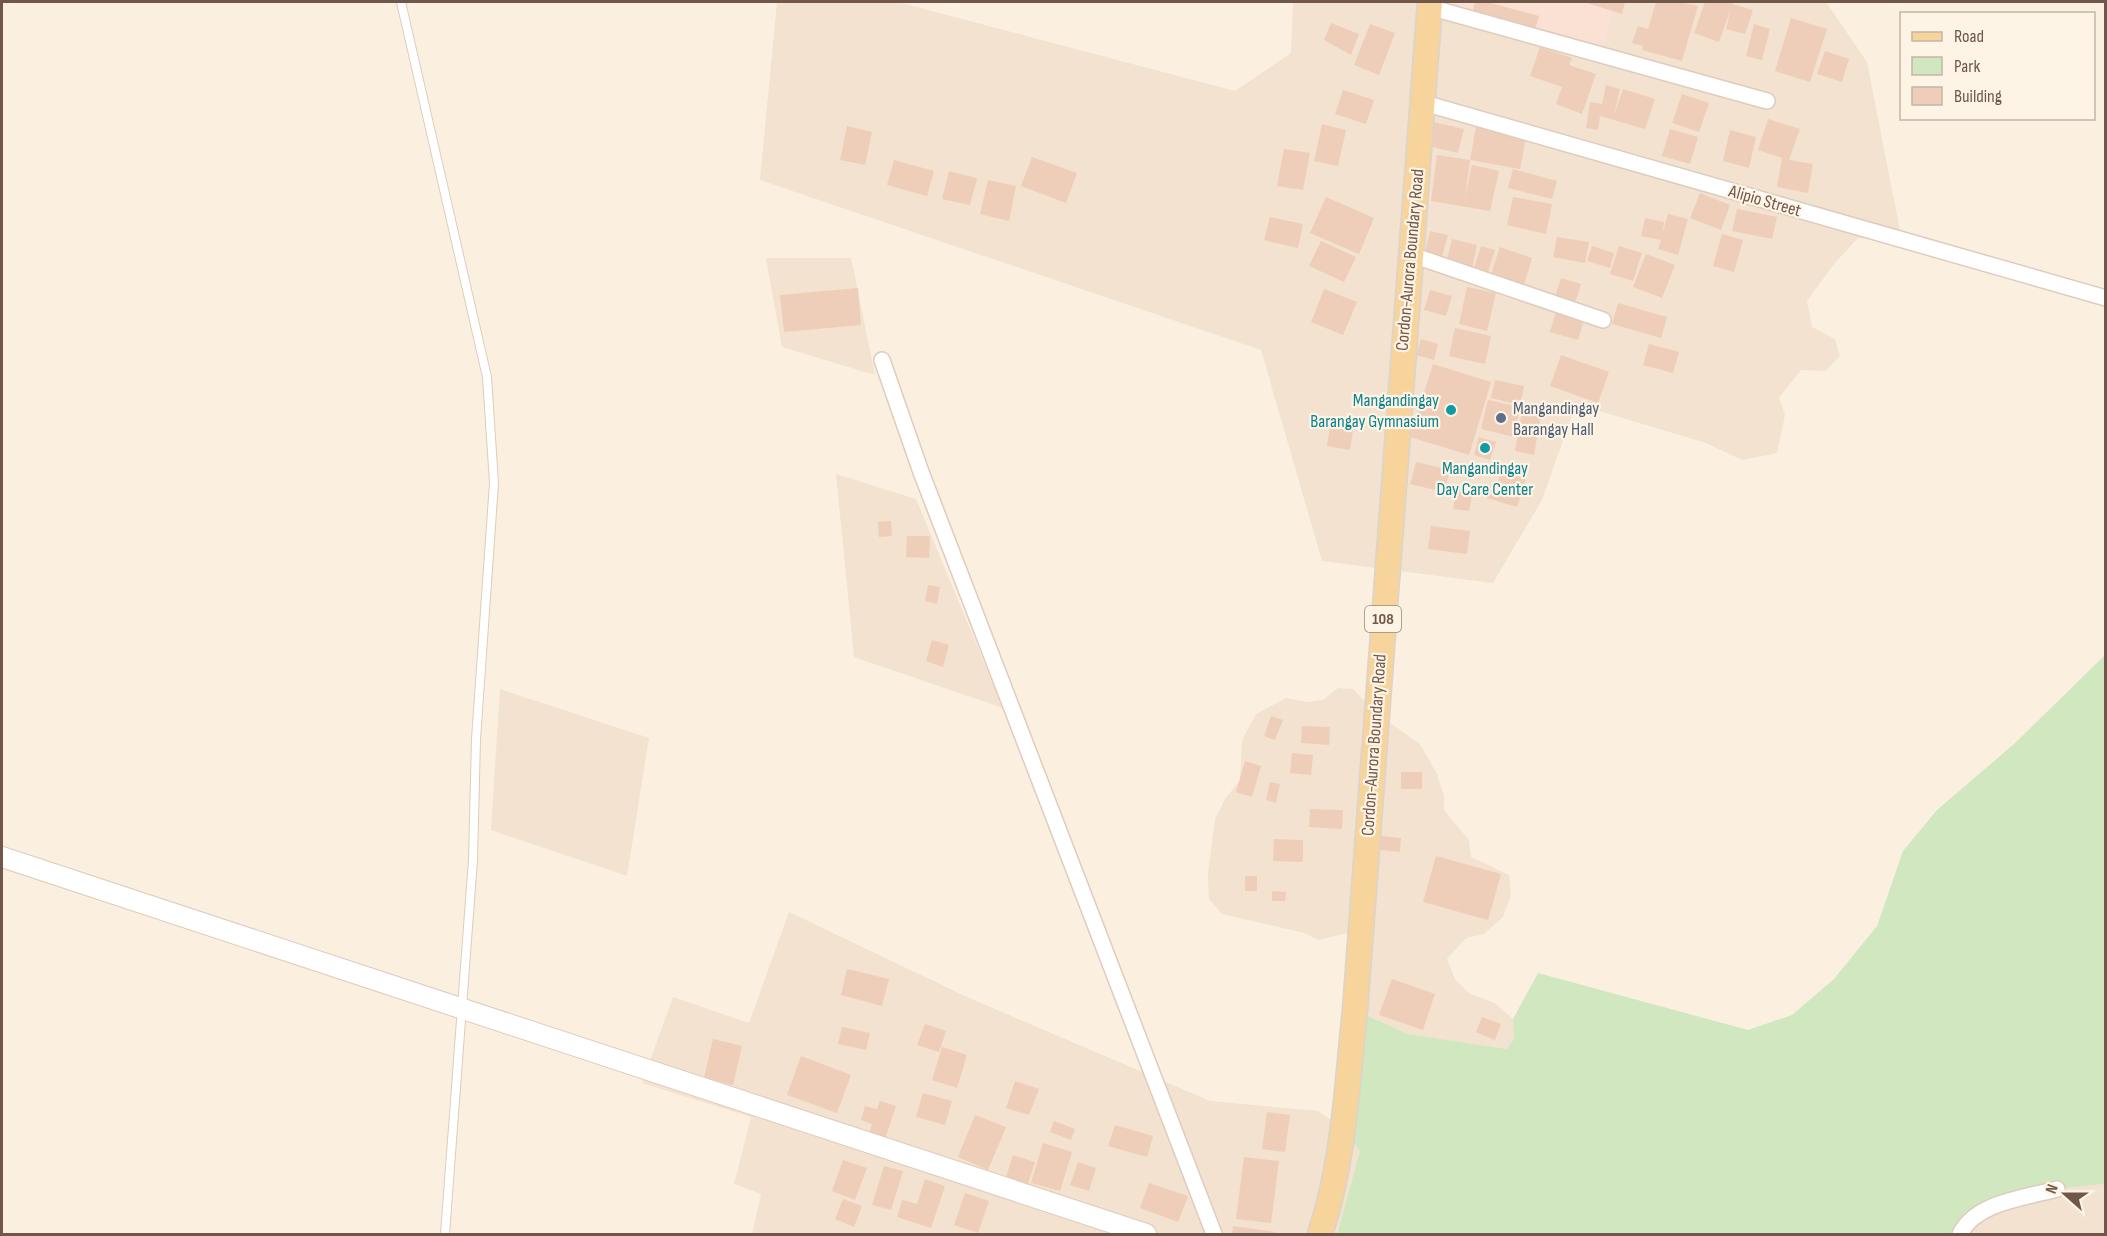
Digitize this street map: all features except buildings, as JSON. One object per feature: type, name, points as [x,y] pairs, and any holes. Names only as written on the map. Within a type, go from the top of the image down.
[{"type":"main road","name":"Cordon-Aurora Boundary Road","points":[[1320,1234],[1342,1128],[1355,1010],[1409,254],[1424,103],[1430,4]]},
{"type":"street","points":[[1430,4],[1767,101]]},
{"type":"street","name":"Alipio Street","points":[[1424,103],[2106,298]]},
{"type":"street","points":[[1409,254],[1603,320]]},
{"type":"street","points":[[882,360],[921,472],[1214,1234]]},
{"type":"street","points":[[2,857],[1138,1233]]},
{"type":"street","points":[[1960,1234],[1964,1226],[1980,1211],[2057,1189]]},
{"type":"lane","points":[[401,2],[487,377],[494,483],[476,740],[473,860],[446,1234]]},
{"type":"shaded area","points":[[777,2],[898,2],[1235,91],[1291,53],[1293,2],[1826,2],[1867,62],[1902,241],[1858,238],[1834,264],[1807,301],[1812,327],[1835,339],[1840,356],[1826,371],[1801,370],[1779,398],[1785,415],[1777,453],[1742,460],[1706,443],[1576,404],[1542,500],[1493,583],[1322,561],[1261,350],[760,180]]},
{"type":"shaded area","points":[[1437,2],[1615,2],[1604,48]]},
{"type":"shaded area","points":[[766,258],[851,258],[875,375],[782,347]]},
{"type":"shaded area","points":[[836,474],[916,499],[1003,708],[854,657]]},
{"type":"shaded area","points":[[1338,688],[1353,689],[1376,713],[1420,744],[1437,774],[1444,796],[1444,810],[1469,840],[1471,857],[1509,875],[1511,895],[1503,917],[1484,934],[1466,938],[1447,959],[1455,979],[1470,994],[1495,1003],[1513,1019],[1514,1039],[1507,1049],[1408,1034],[1355,1010],[1360,930],[1318,940],[1304,933],[1222,914],[1209,899],[1208,873],[1215,819],[1225,799],[1240,780],[1242,740],[1256,714],[1286,698],[1308,702],[1323,700]]},
{"type":"shaded area","points":[[500,689],[649,738],[627,876],[491,830]]},
{"type":"shaded area","points":[[789,912],[967,997],[1210,1101],[1318,1111],[1343,1128],[1360,1151],[1337,1234],[752,1234],[761,1194],[734,1184],[751,1117],[642,1083],[673,997],[749,1023]]},
{"type":"shaded area","points":[[2105,1184],[2105,1234],[1961,1234],[1980,1211],[2057,1189]]},
{"type":"green space","points":[[2105,655],[2105,1184],[2057,1189],[1998,1206],[1961,1234],[1337,1234],[1360,1151],[1343,1128],[1355,1010],[1408,1034],[1507,1049],[1514,1039],[1513,1019],[1538,973],[1748,1030],[1792,1015],[1834,979],[1877,926],[1903,851],[1937,810],[2014,744]]},
{"type":"place","name":"Mangandingay Barangay Gymnasium","points":[[1451,410]]},
{"type":"place","name":"Mangandingay Barangay Hall","points":[[1501,418]]},
{"type":"place","name":"Mangandingay Day Care Center","points":[[1485,448]]}]
